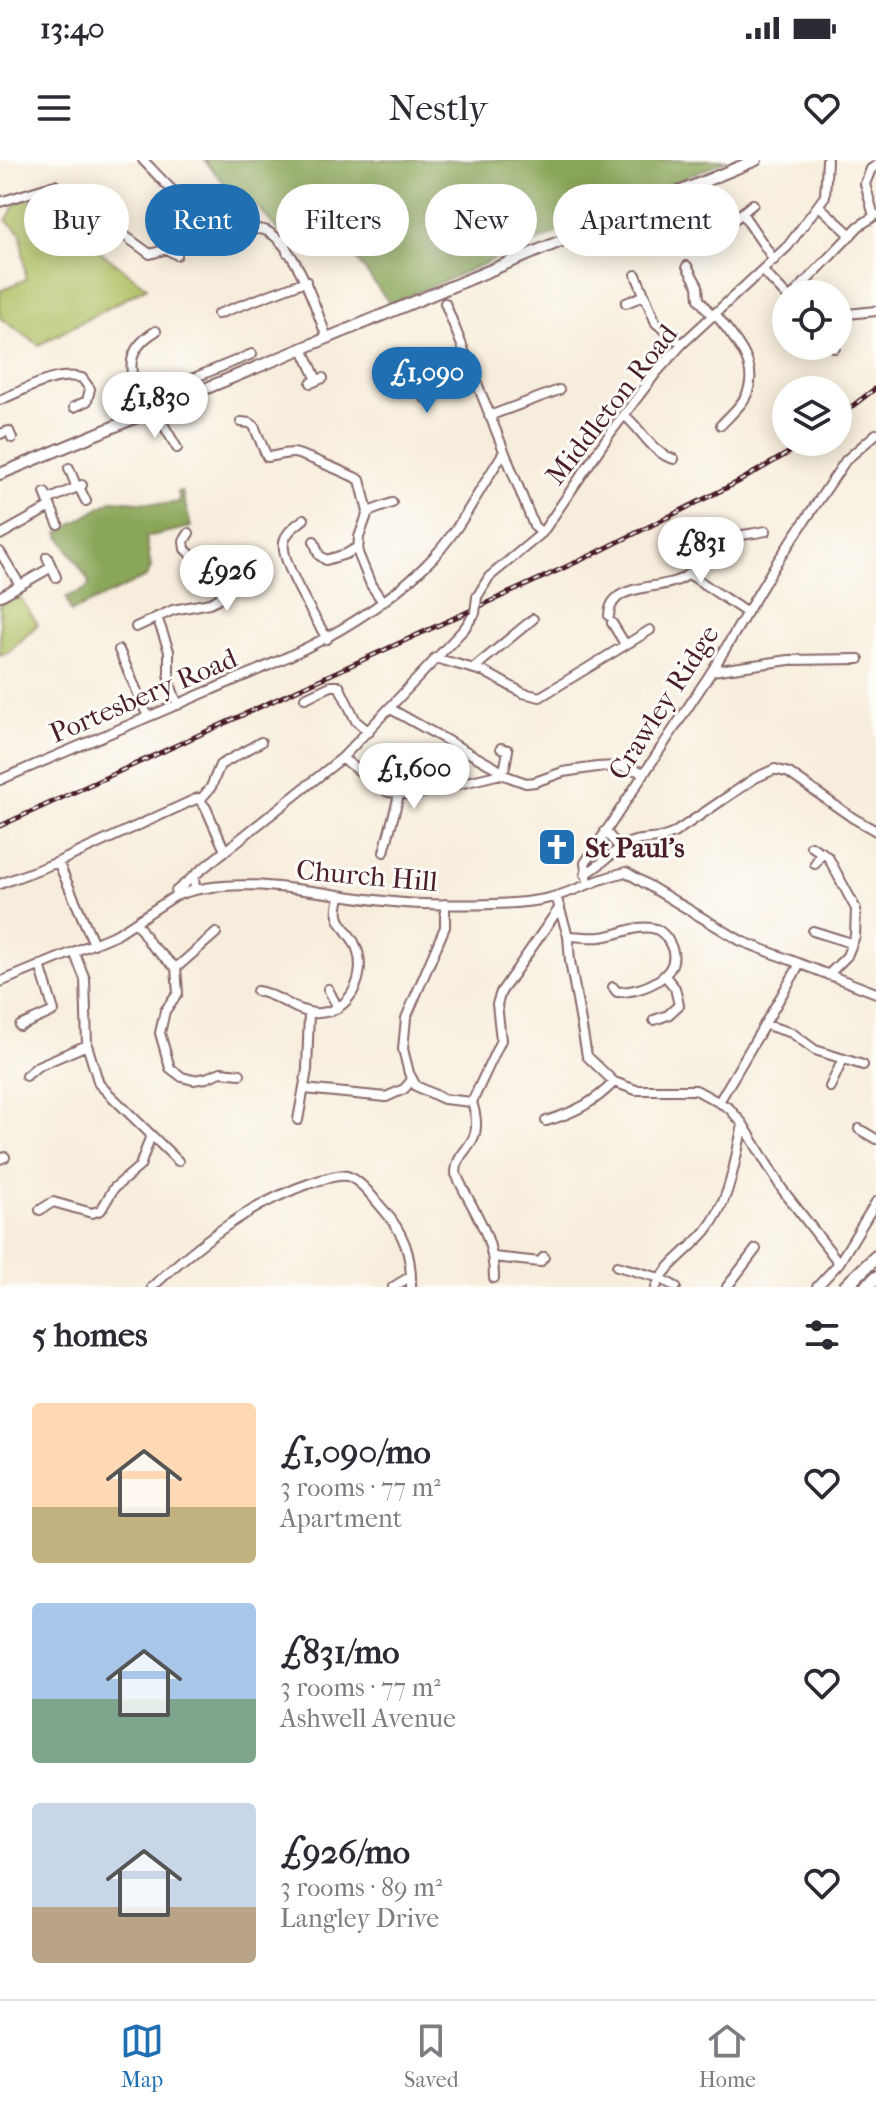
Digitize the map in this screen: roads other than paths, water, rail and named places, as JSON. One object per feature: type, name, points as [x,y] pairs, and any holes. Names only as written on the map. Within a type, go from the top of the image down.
[{"type":"highway","points":[[845,1287],[876,1257]]},
{"type":"highway","points":[[866,1287],[876,1278]]},
{"type":"main road","points":[[0,474],[756,160]]},
{"type":"street","points":[[143,160],[196,211],[231,228],[244,231],[258,228],[269,232],[276,240]]},
{"type":"street","name":"Middleton Road","points":[[435,658],[471,622],[477,597],[489,577],[542,533],[624,415],[682,344],[788,246],[819,206],[827,184],[827,160]]},
{"type":"street","points":[[808,280],[851,235],[875,216],[865,184],[871,169],[876,166]]},
{"type":"street","points":[[0,202],[55,185],[145,250]]},
{"type":"street","points":[[753,204],[742,213],[774,260]]},
{"type":"street","points":[[819,206],[851,235]]},
{"type":"street","points":[[289,256],[306,281],[327,338]]},
{"type":"street","points":[[687,266],[698,286],[699,299],[745,355],[750,374],[748,392],[721,425]]},
{"type":"street","points":[[762,270],[772,280]]},
{"type":"street","points":[[636,275],[656,323],[682,344]]},
{"type":"street","points":[[218,314],[306,281]]},
{"type":"street","points":[[626,303],[645,295]]},
{"type":"street","points":[[445,303],[534,526],[542,533]]},
{"type":"street","points":[[852,314],[876,311]]},
{"type":"street","points":[[156,331],[142,339],[135,347],[132,358],[140,400],[177,448]]},
{"type":"street","points":[[303,349],[317,380]]},
{"type":"street","points":[[140,400],[252,354]]},
{"type":"street","points":[[409,364],[425,398],[473,376]]},
{"type":"street","points":[[0,400],[57,377],[70,375],[82,378],[90,389],[87,401],[74,407]]},
{"type":"street","points":[[489,416],[559,390]]},
{"type":"street","points":[[624,415],[645,435],[651,446],[663,456],[674,459]]},
{"type":"street","points":[[241,422],[254,426],[267,457],[300,454],[360,480],[368,512],[358,547],[361,563],[383,602]]},
{"type":"street","points":[[0,434],[9,431],[12,438]]},
{"type":"street","name":"Crawley Ridge","points":[[586,879],[585,863],[712,671],[777,562],[846,460],[876,434]]},
{"type":"street","name":"Portesbery Road","points":[[0,780],[327,639],[383,602],[424,567],[451,538],[504,452]]},
{"type":"street","points":[[662,467],[663,456]]},
{"type":"street","points":[[69,468],[86,501]]},
{"type":"street","points":[[0,535],[47,500],[79,487]]},
{"type":"street","points":[[47,500],[58,524]]},
{"type":"street","points":[[368,512],[392,503]]},
{"type":"street","points":[[304,519],[284,538],[283,545],[297,584],[327,639]]},
{"type":"street","points":[[625,644],[610,620],[612,602],[619,596],[629,591],[660,586],[689,574],[708,547],[761,530]]},
{"type":"street","points":[[136,627],[181,608],[210,603],[223,593],[221,582],[185,549],[184,541],[189,533]]},
{"type":"street","points":[[314,541],[319,555],[326,560],[358,547]]},
{"type":"street","points":[[47,557],[56,577]]},
{"type":"street","points":[[2,559],[20,585]]},
{"type":"street","points":[[1,596],[50,568]]},
{"type":"street","points":[[689,574],[747,613]]},
{"type":"street","points":[[157,617],[169,651],[169,682],[178,705]]},
{"type":"street","points":[[474,668],[533,619]]},
{"type":"street","points":[[0,982],[94,944],[136,922],[175,896],[194,876],[342,758],[435,658],[474,668],[532,697],[540,697],[650,630]]},
{"type":"street","points":[[119,650],[148,717]]},
{"type":"street","points":[[712,671],[789,660],[859,659]]},
{"type":"street","points":[[305,698],[331,686],[339,686],[356,721],[369,732]]},
{"type":"street","points":[[389,708],[500,773],[526,783],[563,772],[597,767],[618,766],[643,772]]},
{"type":"street","points":[[0,884],[201,799],[211,787],[220,765],[262,739]]},
{"type":"street","points":[[342,758],[388,792],[399,795],[425,794],[500,773],[505,767],[508,750],[501,748]]},
{"type":"street","points":[[586,879],[620,848],[634,841],[662,839],[674,833],[755,778],[775,769],[789,773],[876,831]]},
{"type":"street","points":[[384,852],[399,795]]},
{"type":"street","points":[[201,799],[225,851]]},
{"type":"street","points":[[605,831],[620,848]]},
{"type":"street","points":[[811,846],[822,852],[854,902],[855,936],[847,956],[828,975]]},
{"type":"street","points":[[815,864],[822,852]]},
{"type":"street","points":[[58,862],[94,944]]},
{"type":"street","points":[[586,879],[626,872],[635,875],[741,941],[876,993]]},
{"type":"street","points":[[194,876],[195,890]]},
{"type":"street","name":"Church Hill","points":[[175,896],[195,890],[264,887],[390,903],[518,902],[556,896],[586,879]]},
{"type":"street","points":[[556,896],[568,936],[587,1056],[614,1082],[636,1090],[696,1090],[736,1115],[782,1189],[839,1263]]},
{"type":"street","points":[[257,991],[309,1012],[326,1013],[348,999],[360,977],[355,943],[339,920],[340,897]]},
{"type":"street","points":[[445,904],[445,927],[406,1018],[403,1049],[416,1086],[444,1099],[472,1102]]},
{"type":"street","points":[[494,1278],[486,1228],[456,1174],[456,1165],[476,1132],[477,1119],[472,1102],[501,1040],[497,1004],[501,992],[560,907]]},
{"type":"street","points":[[136,922],[151,945],[176,968],[178,993],[165,1011],[160,1033],[170,1068],[182,1077],[193,1080],[221,1072],[240,1074]]},
{"type":"street","points":[[568,936],[601,937],[654,928],[663,934],[673,951],[673,962],[665,976],[627,992],[617,992],[613,987]]},
{"type":"street","points":[[813,931],[851,943]]},
{"type":"street","points":[[176,968],[216,933]]},
{"type":"street","points":[[74,952],[85,979],[87,1045],[99,1084],[178,1161]]},
{"type":"street","points":[[719,1102],[800,964]]},
{"type":"street","points":[[20,1026],[54,1011],[40,965]]},
{"type":"street","points":[[654,1020],[668,1015],[679,1005],[675,988],[665,976]]},
{"type":"street","points":[[327,992],[338,1008]]},
{"type":"street","points":[[298,1120],[309,1046],[309,1012]]},
{"type":"street","points":[[766,1025],[792,1033],[815,1050],[863,1065]]},
{"type":"street","points":[[26,1076],[38,1066],[87,1045]]},
{"type":"street","points":[[830,1087],[843,1059]]},
{"type":"street","points":[[304,1089],[386,1097],[404,1089],[412,1080]]},
{"type":"street","points":[[546,1121],[570,1115],[600,1097],[614,1082]]},
{"type":"street","points":[[658,1282],[694,1245],[722,1208],[736,1165],[743,1124]]},
{"type":"street","points":[[859,1129],[876,1139]]},
{"type":"street","points":[[40,1210],[53,1202],[92,1213],[101,1210],[114,1188],[140,1166],[151,1135]]},
{"type":"street","points":[[152,1287],[207,1238],[267,1200],[334,1176],[350,1177],[363,1187],[397,1226],[408,1249],[411,1276],[403,1286]]},
{"type":"street","points":[[817,1287],[839,1263],[876,1202]]},
{"type":"street","points":[[727,1287],[756,1249]]},
{"type":"street","points":[[493,1257],[540,1262],[544,1257]]},
{"type":"street","points":[[617,1266],[676,1287]]},
{"type":"railway","points":[[852,406],[876,388]]},
{"type":"railway","points":[[0,826],[594,554],[738,482],[783,456]]},
{"type":"place","name":"St Paul's","points":[[557,847]]}]
